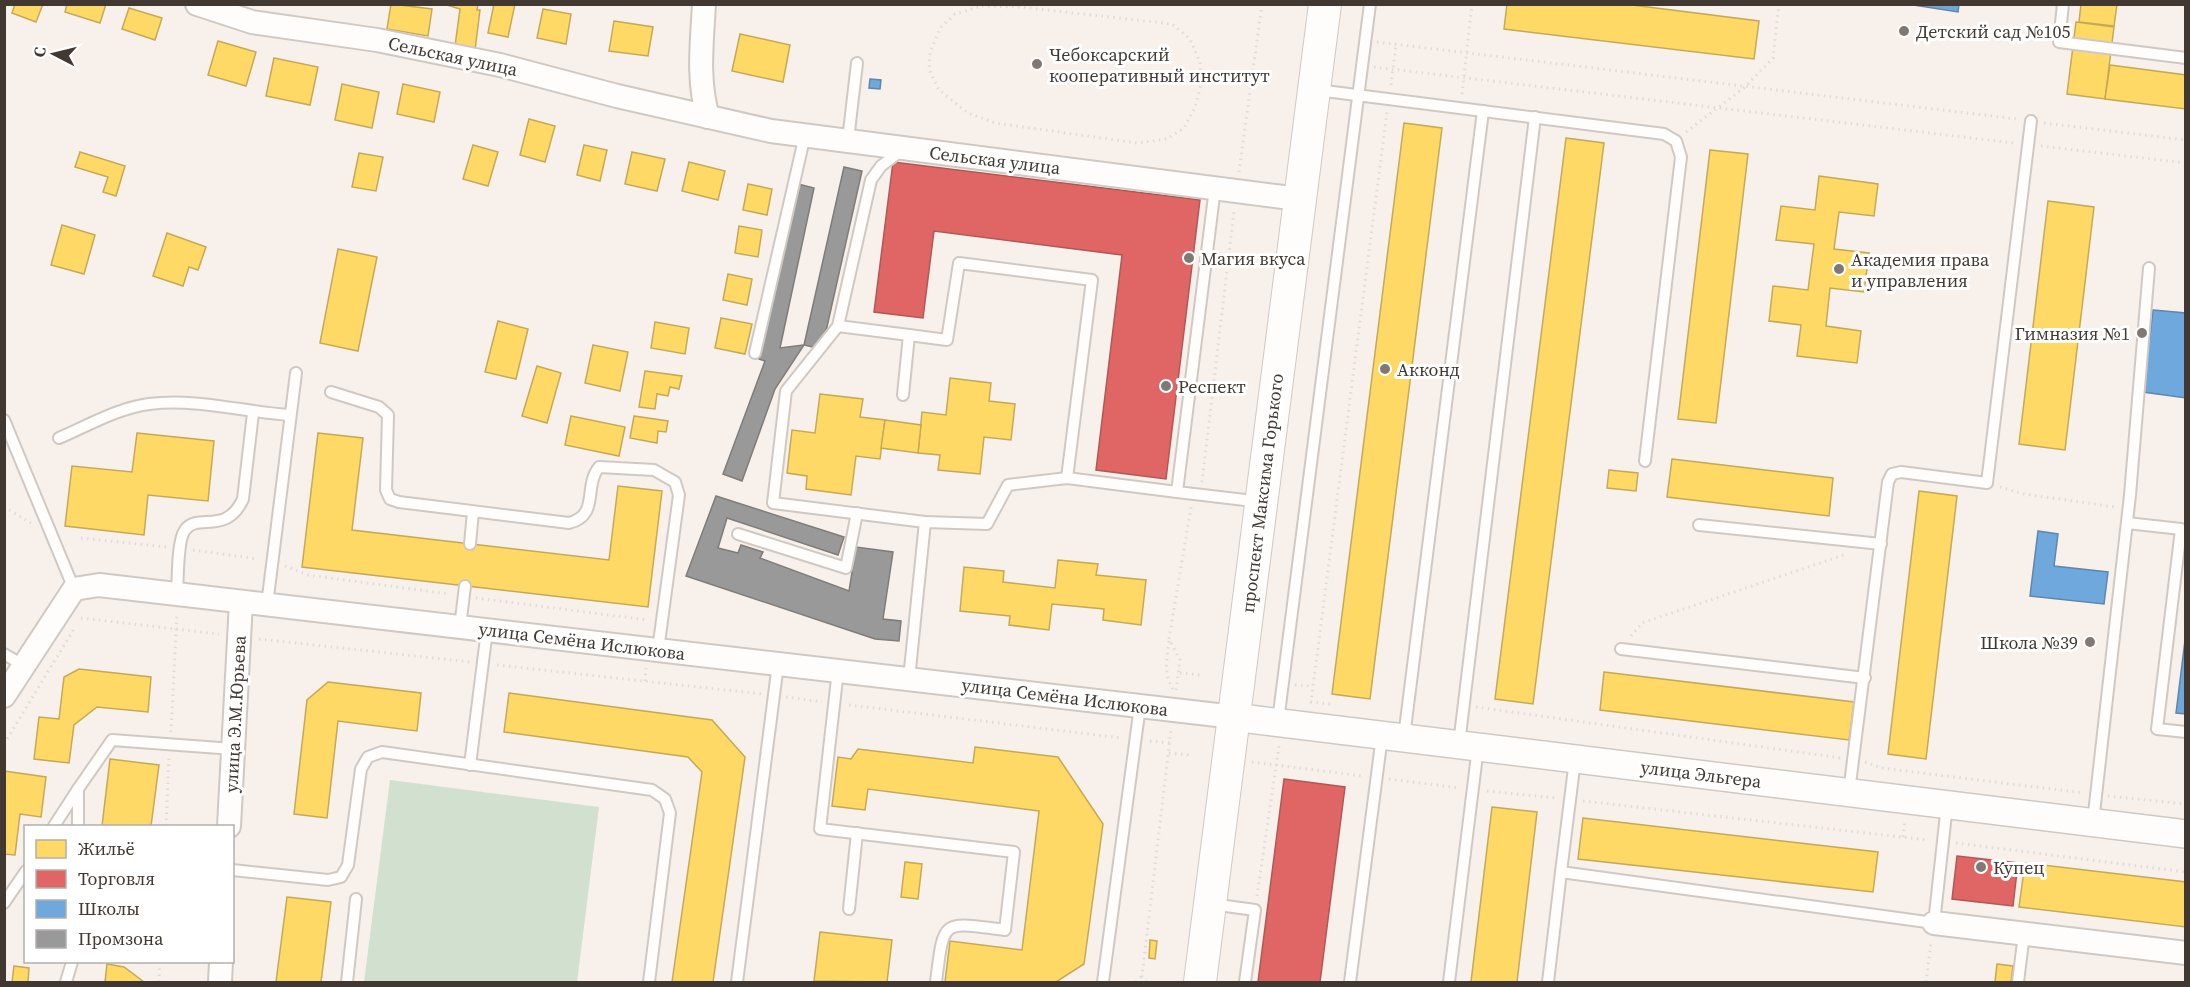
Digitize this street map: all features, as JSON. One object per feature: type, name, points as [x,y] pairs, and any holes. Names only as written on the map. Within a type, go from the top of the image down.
[{"type":"main road","name":"проспект Максима Горького","points":[[1306,88],[1308,4]]},
{"type":"main road","name":"проспект Максима Горького","points":[[1183,982],[1225,716],[1306,88],[1325,4]]},
{"type":"main road","name":"проспект Максима Горького","points":[[1200,982],[1245,500],[1292,198]]},
{"type":"street","name":"Сельская улица","points":[[197,4],[252,22],[377,40],[500,65],[708,117],[805,135],[1292,198]]},
{"type":"street","points":[[704,4],[700,65],[703,99],[708,117]]},
{"type":"street","name":"улица Семёна Ислюкова","points":[[74,589],[99,585],[1225,716]]},
{"type":"street","points":[[4,696],[14,659],[74,589]]},
{"type":"street","name":"улица Э.М.Юрьева","points":[[229,825],[241,602]]},
{"type":"street","name":"улица Эльгера","points":[[1225,716],[1278,732],[1393,736],[2186,834]]},
{"type":"street","points":[[1934,922],[2186,953]]},
{"type":"lane","points":[[1278,732],[1370,4]]},
{"type":"lane","points":[[2063,4],[2059,42],[2186,58]]},
{"type":"lane","points":[[848,140],[857,63]]},
{"type":"lane","points":[[1306,88],[1664,134],[1676,141],[1681,157],[1646,461]]},
{"type":"lane","points":[[1350,982],[1393,736],[1483,111]]},
{"type":"lane","points":[[1449,982],[1469,745],[1535,117]]},
{"type":"lane","points":[[1849,792],[1888,482],[1892,474],[1901,472],[1987,483],[2031,121]]},
{"type":"lane","points":[[755,353],[805,135]]},
{"type":"lane","points":[[905,148],[881,166],[871,180],[838,326],[786,391],[772,502],[925,522],[987,524],[1008,485],[1067,478],[1245,500]]},
{"type":"lane","points":[[1177,492],[1215,188]]},
{"type":"lane","points":[[838,326],[947,340],[959,263],[1092,280],[1067,478]]},
{"type":"lane","points":[[2093,822],[2127,523],[2149,268]]},
{"type":"lane","points":[[903,395],[909,335]]},
{"type":"lane","points":[[267,605],[296,373]]},
{"type":"lane","points":[[331,392],[379,406],[388,415],[390,430],[384,477],[390,499],[399,502],[569,523],[580,520],[588,509],[593,474],[599,467],[654,470],[667,475],[675,482],[679,495],[658,650]]},
{"type":"lane","points":[[59,438],[114,414],[147,404],[187,402],[224,405],[252,413],[290,416]]},
{"type":"lane","points":[[177,595],[181,548],[186,528],[195,524],[229,518],[238,510],[243,499],[252,413]]},
{"type":"lane","points":[[4,420],[74,589]]},
{"type":"lane","points":[[470,544],[473,512]]},
{"type":"lane","points":[[738,534],[846,568],[857,513]]},
{"type":"lane","points":[[909,679],[925,522]]},
{"type":"lane","points":[[2127,523],[2181,529],[2157,729],[2186,732]]},
{"type":"lane","points":[[1699,525],[1881,544]]},
{"type":"lane","points":[[460,627],[465,591]]},
{"type":"lane","points":[[470,765],[487,630]]},
{"type":"lane","points":[[1621,649],[1864,678]]},
{"type":"lane","points":[[737,982],[778,664]]},
{"type":"lane","points":[[838,670],[820,830],[1014,852],[1005,930],[959,924],[949,928],[941,939],[936,982]]},
{"type":"lane","points":[[1103,982],[1140,706]]},
{"type":"lane","points":[[55,825],[112,740],[233,749]]},
{"type":"lane","points":[[234,870],[328,880],[340,877],[348,865],[361,769],[368,757],[381,752],[652,790],[665,799],[670,813],[648,982]]},
{"type":"lane","points":[[1548,982],[1575,758]]},
{"type":"lane","points":[[78,789],[78,825]]},
{"type":"lane","points":[[1561,872],[1934,922],[1947,804]]},
{"type":"lane","points":[[849,909],[857,833]]},
{"type":"lane","points":[[4,903],[24,874]]},
{"type":"lane","points":[[347,982],[356,899]]},
{"type":"lane","points":[[1209,904],[1255,910],[1245,982]]},
{"type":"lane","points":[[2018,982],[2024,934]]},
{"type":"lane","points":[[66,982],[72,963]]},
{"type":"path","points":[[1237,183],[1262,4]]},
{"type":"path","points":[[1461,108],[1464,53],[1472,4]]},
{"type":"path","points":[[1676,141],[1715,108],[1745,87],[1773,58],[1779,4]]},
{"type":"path","points":[[982,6],[1020,6],[1172,24],[1190,39],[1200,62],[1201,85],[1195,107],[1184,128],[1167,139],[1137,143],[995,123],[968,113],[939,90],[929,69],[930,53],[940,28],[956,14],[982,6]]},
{"type":"path","points":[[1334,705],[1311,702],[1312,686],[1396,45],[2186,140]]},
{"type":"path","points":[[1362,66],[2186,163]]},
{"type":"path","points":[[1201,487],[1235,210]]},
{"type":"path","points":[[1987,483],[2024,494],[2128,508]]},
{"type":"path","points":[[1169,639],[1180,660],[1180,673],[1175,693],[1167,680],[1166,671],[1169,639],[1192,502]]},
{"type":"path","points":[[4,507],[51,535]]},
{"type":"path","points":[[81,538],[181,548],[272,561],[308,575],[465,591],[662,621]]},
{"type":"path","points":[[1621,649],[1642,623],[1881,544]]},
{"type":"path","points":[[4,744],[99,585]]},
{"type":"path","points":[[166,825],[177,595]]},
{"type":"path","points":[[81,618],[1170,743]]},
{"type":"path","points":[[1180,673],[1200,675]]},
{"type":"path","points":[[1289,684],[1312,686]]},
{"type":"path","points":[[1475,707],[1847,758]]},
{"type":"path","points":[[1136,982],[1142,976],[1172,720]]},
{"type":"path","points":[[1255,910],[1276,765],[1278,732]]},
{"type":"path","points":[[1169,753],[1190,755]]},
{"type":"path","points":[[1246,762],[1367,776]]},
{"type":"path","points":[[1870,763],[1881,768],[2091,794]]},
{"type":"path","points":[[1382,778],[1466,789]]},
{"type":"path","points":[[1479,790],[1562,798]]},
{"type":"path","points":[[2103,795],[2186,804]]},
{"type":"path","points":[[1581,800],[1933,840]]},
{"type":"path","points":[[1953,843],[2186,872]]},
{"type":"path","points":[[1926,982],[1934,922]]},
{"type":"path","points":[[159,982],[160,963]]},
{"type":"path","points":[[1142,976],[1146,982]]},
{"type":"green space","points":[[390,780],[599,807],[577,982],[364,982]]},
{"type":"building: Жильё","points":[[15,4],[43,4],[36,22],[12,13]]},
{"type":"building: Жильё","points":[[67,4],[106,4],[100,23],[65,12]]},
{"type":"building: Жильё","points":[[391,4],[432,9],[428,36],[387,29]]},
{"type":"building: Жильё","points":[[444,4],[478,4],[477,10],[480,10],[475,50],[455,46],[460,9]]},
{"type":"building: Жильё","points":[[494,4],[515,4],[508,37],[488,33]]},
{"type":"building: Жильё","points":[[1507,4],[1624,4],[1759,21],[1754,59],[1504,29]]},
{"type":"building: Жильё","points":[[2081,4],[2117,4],[2114,26],[2079,22]]},
{"type":"building: Жильё","points":[[129,8],[162,18],[155,40],[122,29]]},
{"type":"building: Жильё","points":[[543,9],[571,14],[566,44],[537,38]]},
{"type":"building: Жильё","points":[[614,21],[653,27],[648,56],[609,51]]},
{"type":"building: Жильё","points":[[2076,22],[2114,27],[2105,99],[2067,94]]},
{"type":"building: Жильё","points":[[740,34],[790,45],[783,82],[732,71]]},
{"type":"building: Жильё","points":[[218,41],[256,52],[246,86],[208,75]]},
{"type":"building: Жильё","points":[[274,58],[318,67],[310,105],[266,96]]},
{"type":"building: Жильё","points":[[2110,65],[2186,75],[2186,109],[2105,99]]},
{"type":"building: Жильё","points":[[342,84],[379,92],[372,128],[335,120]]},
{"type":"building: Жильё","points":[[403,84],[440,92],[434,122],[397,114]]},
{"type":"building: Жильё","points":[[529,119],[555,126],[545,162],[520,155]]},
{"type":"building: Жильё","points":[[1404,123],[1442,128],[1370,699],[1332,694]]},
{"type":"building: Жильё","points":[[1566,138],[1604,143],[1533,704],[1495,699]]},
{"type":"building: Жильё","points":[[473,145],[498,152],[488,186],[463,179]]},
{"type":"building: Жильё","points":[[584,145],[607,150],[600,181],[577,175]]},
{"type":"building: Жильё","points":[[1710,150],[1748,154],[1716,423],[1678,419]]},
{"type":"building: Жильё","points":[[80,152],[125,166],[116,196],[103,192],[108,177],[75,167]]},
{"type":"building: Жильё","points":[[632,152],[665,159],[657,191],[625,184]]},
{"type":"building: Жильё","points":[[359,153],[383,157],[376,191],[352,187]]},
{"type":"building: Жильё","points":[[689,162],[725,171],[718,200],[682,191]]},
{"type":"building: Жильё","name":"Академия права и управления","points":[[1819,176],[1878,184],[1874,216],[1839,212],[1834,249],[1869,253],[1864,292],[1830,288],[1826,326],[1861,331],[1857,363],[1797,356],[1801,325],[1769,321],[1773,286],[1808,290],[1814,244],[1776,240],[1781,206],[1815,210]]},
{"type":"building: Жильё","points":[[748,184],[772,189],[767,215],[743,210]]},
{"type":"building: Жильё","points":[[2048,201],[2094,207],[2065,450],[2019,444]]},
{"type":"building: Жильё","points":[[62,225],[95,235],[84,274],[51,265]]},
{"type":"building: Жильё","points":[[739,226],[762,230],[758,257],[735,253]]},
{"type":"building: Жильё","points":[[167,233],[206,247],[198,270],[189,267],[183,286],[153,276]]},
{"type":"building: Жильё","points":[[338,249],[377,257],[358,351],[320,343]]},
{"type":"building: Жильё","points":[[728,274],[752,279],[747,305],[723,300]]},
{"type":"building: Жильё","points":[[721,318],[752,324],[745,354],[715,348]]},
{"type":"building: Жильё","points":[[498,321],[528,329],[516,379],[485,372]]},
{"type":"building: Жильё","points":[[655,322],[689,328],[685,354],[651,348]]},
{"type":"building: Жильё","points":[[593,345],[628,352],[620,391],[585,383]]},
{"type":"building: Жильё","points":[[537,366],[561,373],[547,423],[522,416]]},
{"type":"building: Жильё","points":[[645,371],[682,376],[679,389],[670,387],[668,396],[657,394],[655,409],[639,407]]},
{"type":"building: Жильё","points":[[950,378],[991,383],[989,401],[1015,404],[1011,440],[984,437],[980,474],[938,470],[940,455],[918,453],[922,412],[946,415]]},
{"type":"building: Жильё","points":[[820,394],[863,399],[860,417],[885,420],[880,459],[856,456],[851,495],[806,489],[807,476],[787,473],[792,430],[815,433]]},
{"type":"building: Жильё","points":[[571,416],[625,427],[619,456],[565,445]]},
{"type":"building: Жильё","points":[[634,416],[668,421],[666,432],[658,431],[657,443],[630,438]]},
{"type":"building: Жильё","points":[[885,420],[921,425],[918,453],[881,448]]},
{"type":"building: Жильё","points":[[137,433],[214,441],[208,501],[148,495],[144,535],[65,526],[72,466],[132,472]]},
{"type":"building: Жильё","points":[[318,433],[363,438],[352,530],[609,560],[618,486],[662,491],[648,607],[302,567]]},
{"type":"building: Жильё","points":[[1672,459],[1833,478],[1829,516],[1667,497]]},
{"type":"building: Жильё","points":[[1609,470],[1638,473],[1636,491],[1607,488]]},
{"type":"building: Жильё","points":[[1919,491],[1957,496],[1926,759],[1888,754]]},
{"type":"building: Жильё","points":[[1058,560],[1098,564],[1096,575],[1146,580],[1141,625],[1103,620],[1104,609],[1052,604],[1049,630],[1009,625],[1010,616],[960,611],[964,567],[1004,571],[1003,582],[1055,588]]},
{"type":"building: Жильё","points":[[79,669],[151,677],[148,712],[97,707],[74,725],[69,763],[34,759],[39,717],[59,719],[64,677]]},
{"type":"building: Жильё","points":[[1604,672],[1854,702],[1849,740],[1600,710]]},
{"type":"building: Жильё","points":[[328,682],[421,693],[417,731],[338,721],[327,818],[294,814],[307,700]]},
{"type":"building: Жильё","points":[[509,693],[712,720],[745,757],[713,982],[672,982],[702,772],[688,757],[504,732]]},
{"type":"building: Жильё","points":[[975,747],[1058,757],[1103,824],[1084,964],[1056,982],[945,982],[950,941],[1022,950],[1039,811],[868,789],[865,810],[832,806],[838,757],[851,759],[858,749],[973,763]]},
{"type":"building: Жильё","points":[[110,759],[159,765],[151,825],[102,825]]},
{"type":"building: Жильё","points":[[4,771],[46,777],[41,817],[20,814],[15,855],[4,854]]},
{"type":"building: Жильё","points":[[1492,807],[1537,812],[1517,982],[1471,982]]},
{"type":"building: Жильё","points":[[1583,818],[1878,852],[1873,892],[1578,859]]},
{"type":"building: Жильё","points":[[905,862],[922,864],[918,899],[901,897]]},
{"type":"building: Жильё","points":[[2025,863],[2186,882],[2186,927],[2019,907]]},
{"type":"building: Жильё","points":[[287,897],[331,902],[321,982],[276,982]]},
{"type":"building: Жильё","points":[[820,932],[892,940],[887,982],[814,981]]},
{"type":"building: Жильё","points":[[1150,940],[1157,941],[1155,959],[1149,958]]},
{"type":"building: Жильё","points":[[107,964],[124,967],[144,982],[105,982]]},
{"type":"building: Жильё","points":[[1997,964],[2013,966],[2011,982],[1995,982]]},
{"type":"building: Жильё","points":[[14,966],[29,968],[28,982],[12,982]]},
{"type":"building: Торговля","points":[[893,162],[1200,200],[1166,479],[1096,470],[1122,255],[934,231],[923,318],[874,312]]},
{"type":"building: Торговля","points":[[1284,779],[1345,787],[1320,982],[1258,982]]},
{"type":"building: Торговля","points":[[1957,856],[2018,863],[2013,906],[1952,899]]},
{"type":"building: Школы","points":[[1907,4],[1959,4],[1958,12]]},
{"type":"building: Школы","points":[[870,79],[881,80],[880,89],[869,88]]},
{"type":"building: Школы","points":[[2153,310],[2186,313],[2186,398],[2143,392]]},
{"type":"building: Школы","points":[[2038,531],[2058,534],[2054,566],[2108,572],[2104,604],[2030,596]]},
{"type":"building: Школы","points":[[2186,632],[2186,714],[2176,713]]},
{"type":"building: Промзона","points":[[844,167],[862,171],[822,349],[804,345]]},
{"type":"building: Промзона","points":[[798,184],[814,188],[780,348],[804,345],[775,389],[742,481],[723,474],[765,361],[759,359]]},
{"type":"building: Промзона","points":[[716,496],[844,537],[838,555],[727,518],[718,548],[738,553],[741,545],[763,552],[760,558],[849,591],[856,547],[893,552],[883,619],[901,621],[899,641],[875,639],[686,576]]},
{"type":"place","name":"Детский сад №105","points":[[1904,31]]},
{"type":"place","name":"Чебоксарский кооперативный институт","points":[[1037,64]]},
{"type":"place","name":"Магия вкуса","points":[[1189,258]]},
{"type":"place","name":"Академия права и управления","points":[[1839,269]]},
{"type":"place","name":"Гимназия №1","points":[[2142,333]]},
{"type":"place","name":"Акконд","points":[[1385,369]]},
{"type":"place","name":"Респект","points":[[1166,386]]},
{"type":"place","name":"Школа №39","points":[[2090,642]]},
{"type":"place","name":"Купец","points":[[1981,867]]}]
